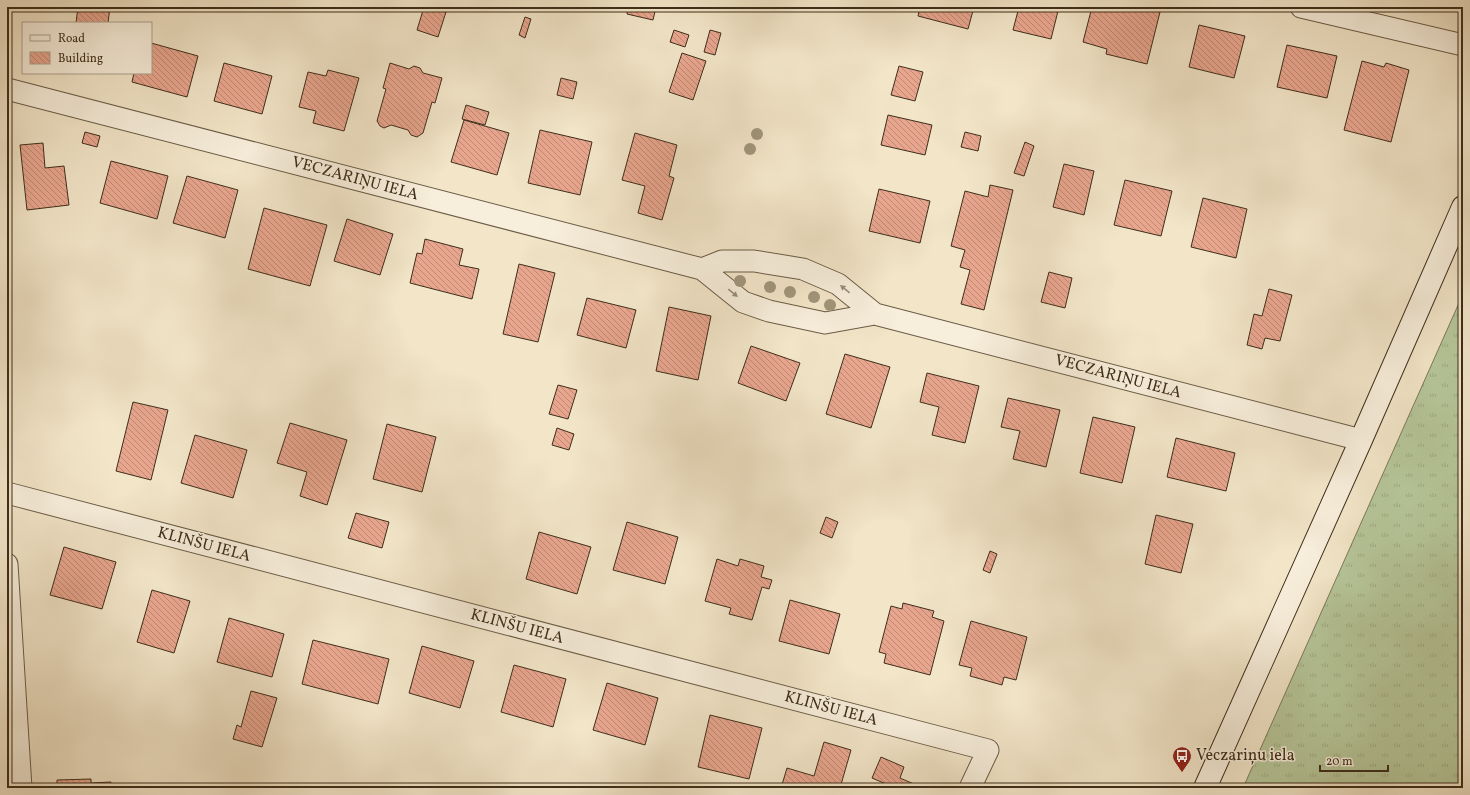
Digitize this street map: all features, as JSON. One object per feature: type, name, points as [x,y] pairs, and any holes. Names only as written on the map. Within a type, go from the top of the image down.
[{"type":"main road","points":[[1205,788],[1362,440],[1463,207]]},
{"type":"street","points":[[1301,7],[1463,45]]},
{"type":"street","name":"VECZARIŅU IELA","points":[[7,89],[702,269],[743,302],[769,311],[825,323],[875,314]]},
{"type":"street","name":"VECZARIŅU IELA","points":[[702,269],[722,261],[754,261],[803,269],[838,284],[875,314],[1362,440]]},
{"type":"street","name":"KLINŠU IELA","points":[[7,493],[988,750],[970,788]]},
{"type":"street","points":[[7,564],[11,687],[21,788]]},
{"type":"green space","points":[[1463,294],[1463,788],[1243,788]]},
{"type":"building","points":[[78,7],[110,7],[108,22],[76,22]]},
{"type":"building","points":[[424,7],[446,12],[438,37],[417,30]]},
{"type":"building","points":[[628,7],[656,7],[653,20],[627,14]]},
{"type":"building","points":[[920,7],[974,7],[968,29],[918,16]]},
{"type":"building","points":[[1019,7],[1059,7],[1051,39],[1013,30]]},
{"type":"building","points":[[1092,7],[1139,7],[1160,12],[1147,64],[1106,54],[1107,49],[1083,42]]},
{"type":"building","points":[[525,17],[531,19],[525,38],[519,35]]},
{"type":"building","points":[[1199,25],[1245,36],[1234,78],[1189,67]]},
{"type":"building","points":[[674,30],[689,35],[685,47],[670,42]]},
{"type":"building","points":[[710,30],[721,33],[715,55],[704,52]]},
{"type":"building","points":[[152,43],[198,56],[187,97],[132,82],[134,74],[152,74]]},
{"type":"building","points":[[1287,45],[1337,56],[1327,98],[1277,87]]},
{"type":"building","points":[[682,53],[706,61],[693,100],[669,92]]},
{"type":"building","points":[[1362,61],[1384,67],[1386,63],[1409,70],[1391,142],[1344,130]]},
{"type":"building","points":[[224,63],[272,76],[262,114],[214,101]]},
{"type":"building","points":[[390,63],[409,69],[414,66],[420,68],[423,73],[442,78],[435,103],[432,102],[423,133],[417,137],[411,135],[408,130],[391,125],[384,128],[380,126],[377,121],[386,89],[383,88]]},
{"type":"building","points":[[899,66],[923,72],[915,101],[891,95]]},
{"type":"building","points":[[328,70],[359,78],[344,131],[313,123],[316,111],[299,107],[308,72],[326,76]]},
{"type":"building","points":[[561,78],[577,82],[573,99],[557,95]]},
{"type":"building","points":[[466,105],[489,112],[485,125],[462,119]]},
{"type":"building","points":[[888,115],[932,125],[925,155],[881,145]]},
{"type":"building","points":[[464,120],[509,133],[497,175],[451,162]]},
{"type":"building","points":[[540,130],[592,142],[580,195],[528,183]]},
{"type":"building","points":[[85,132],[100,136],[97,147],[82,143]]},
{"type":"building","points":[[965,132],[981,136],[978,151],[961,147]]},
{"type":"building","points":[[635,133],[677,145],[669,176],[674,178],[662,220],[638,213],[645,186],[622,180]]},
{"type":"building","points":[[1025,142],[1034,146],[1024,176],[1014,173]]},
{"type":"building","points":[[43,143],[45,168],[64,166],[69,205],[27,210],[20,145]]},
{"type":"building","points":[[111,161],[168,176],[157,219],[100,203]]},
{"type":"building","points":[[1064,164],[1094,171],[1084,215],[1053,207]]},
{"type":"building","points":[[187,176],[238,190],[225,238],[173,223]]},
{"type":"building","points":[[1125,180],[1172,191],[1161,236],[1114,225]]},
{"type":"building","points":[[990,185],[1013,190],[984,310],[961,304],[970,270],[960,267],[965,250],[951,246],[965,191],[988,197]]},
{"type":"building","points":[[879,189],[930,201],[920,243],[869,231]]},
{"type":"building","points":[[1203,198],[1247,209],[1236,258],[1191,247]]},
{"type":"building","points":[[264,208],[327,225],[310,286],[248,269]]},
{"type":"building","points":[[347,219],[393,234],[380,275],[334,261]]},
{"type":"building","points":[[425,239],[463,249],[459,265],[479,269],[472,299],[410,283],[417,253],[422,254]]},
{"type":"building","points":[[519,264],[555,273],[538,342],[503,334]]},
{"type":"building","points":[[1049,272],[1072,278],[1065,308],[1041,302]]},
{"type":"building","points":[[1269,289],[1292,295],[1280,341],[1265,338],[1262,349],[1247,345],[1254,314],[1262,316]]},
{"type":"building","points":[[587,298],[636,310],[626,348],[577,335]]},
{"type":"building","points":[[669,307],[711,316],[698,380],[656,371]]},
{"type":"building","points":[[751,346],[800,363],[786,401],[738,383]]},
{"type":"building","points":[[845,354],[890,367],[871,428],[826,414]]},
{"type":"building","points":[[927,373],[979,386],[965,443],[932,435],[939,407],[920,402]]},
{"type":"building","points":[[558,385],[577,390],[568,419],[549,414]]},
{"type":"building","points":[[1008,398],[1060,410],[1046,467],[1013,459],[1020,431],[1001,427]]},
{"type":"building","points":[[133,402],[168,410],[151,480],[116,471]]},
{"type":"building","points":[[1093,417],[1135,427],[1122,483],[1080,473]]},
{"type":"building","points":[[290,423],[347,440],[327,505],[300,496],[307,472],[277,463]]},
{"type":"building","points":[[387,424],[436,437],[422,492],[373,479]]},
{"type":"building","points":[[557,428],[574,434],[569,450],[552,445]]},
{"type":"building","points":[[195,435],[247,450],[233,498],[181,483]]},
{"type":"building","points":[[1176,438],[1235,453],[1226,491],[1167,477]]},
{"type":"building","points":[[356,513],[389,522],[382,548],[348,538]]},
{"type":"building","points":[[1156,515],[1193,524],[1181,573],[1145,564]]},
{"type":"building","points":[[826,517],[838,522],[832,538],[820,533]]},
{"type":"building","points":[[627,522],[678,537],[665,584],[613,570]]},
{"type":"building","points":[[539,532],[591,547],[577,594],[526,579]]},
{"type":"building","points":[[64,547],[116,562],[102,609],[50,595]]},
{"type":"building","points":[[990,551],[997,554],[990,573],[983,570]]},
{"type":"building","points":[[717,559],[738,566],[740,559],[764,566],[761,577],[772,580],[769,589],[762,587],[752,620],[729,614],[731,608],[705,601]]},
{"type":"building","points":[[152,590],[190,601],[174,653],[137,642]]},
{"type":"building","points":[[790,600],[840,614],[829,654],[779,641]]},
{"type":"building","points":[[903,603],[934,611],[932,617],[944,621],[930,675],[884,663],[886,654],[879,652],[891,606],[902,609]]},
{"type":"building","points":[[229,618],[284,634],[272,677],[217,662]]},
{"type":"building","points":[[971,621],[1027,637],[1016,680],[1004,677],[1002,685],[970,676],[972,668],[959,665]]},
{"type":"building","points":[[313,640],[389,659],[378,704],[302,684]]},
{"type":"building","points":[[422,646],[474,661],[460,708],[409,693]]},
{"type":"building","points":[[514,665],[566,679],[553,727],[501,712]]},
{"type":"building","points":[[607,683],[658,698],[645,745],[593,730]]},
{"type":"building","points":[[251,691],[277,698],[262,747],[233,739],[237,725],[241,727]]},
{"type":"building","points":[[710,715],[762,728],[749,779],[698,767]]},
{"type":"building","points":[[824,742],[851,750],[840,788],[781,788],[787,768],[814,776]]},
{"type":"building","points":[[881,757],[904,767],[900,778],[923,788],[885,788],[886,784],[872,778]]},
{"type":"building","points":[[91,779],[91,783],[111,782],[111,788],[57,788],[57,780]]},
{"type":"place","name":"Veczariņu iela","points":[[1182,773]]}]
